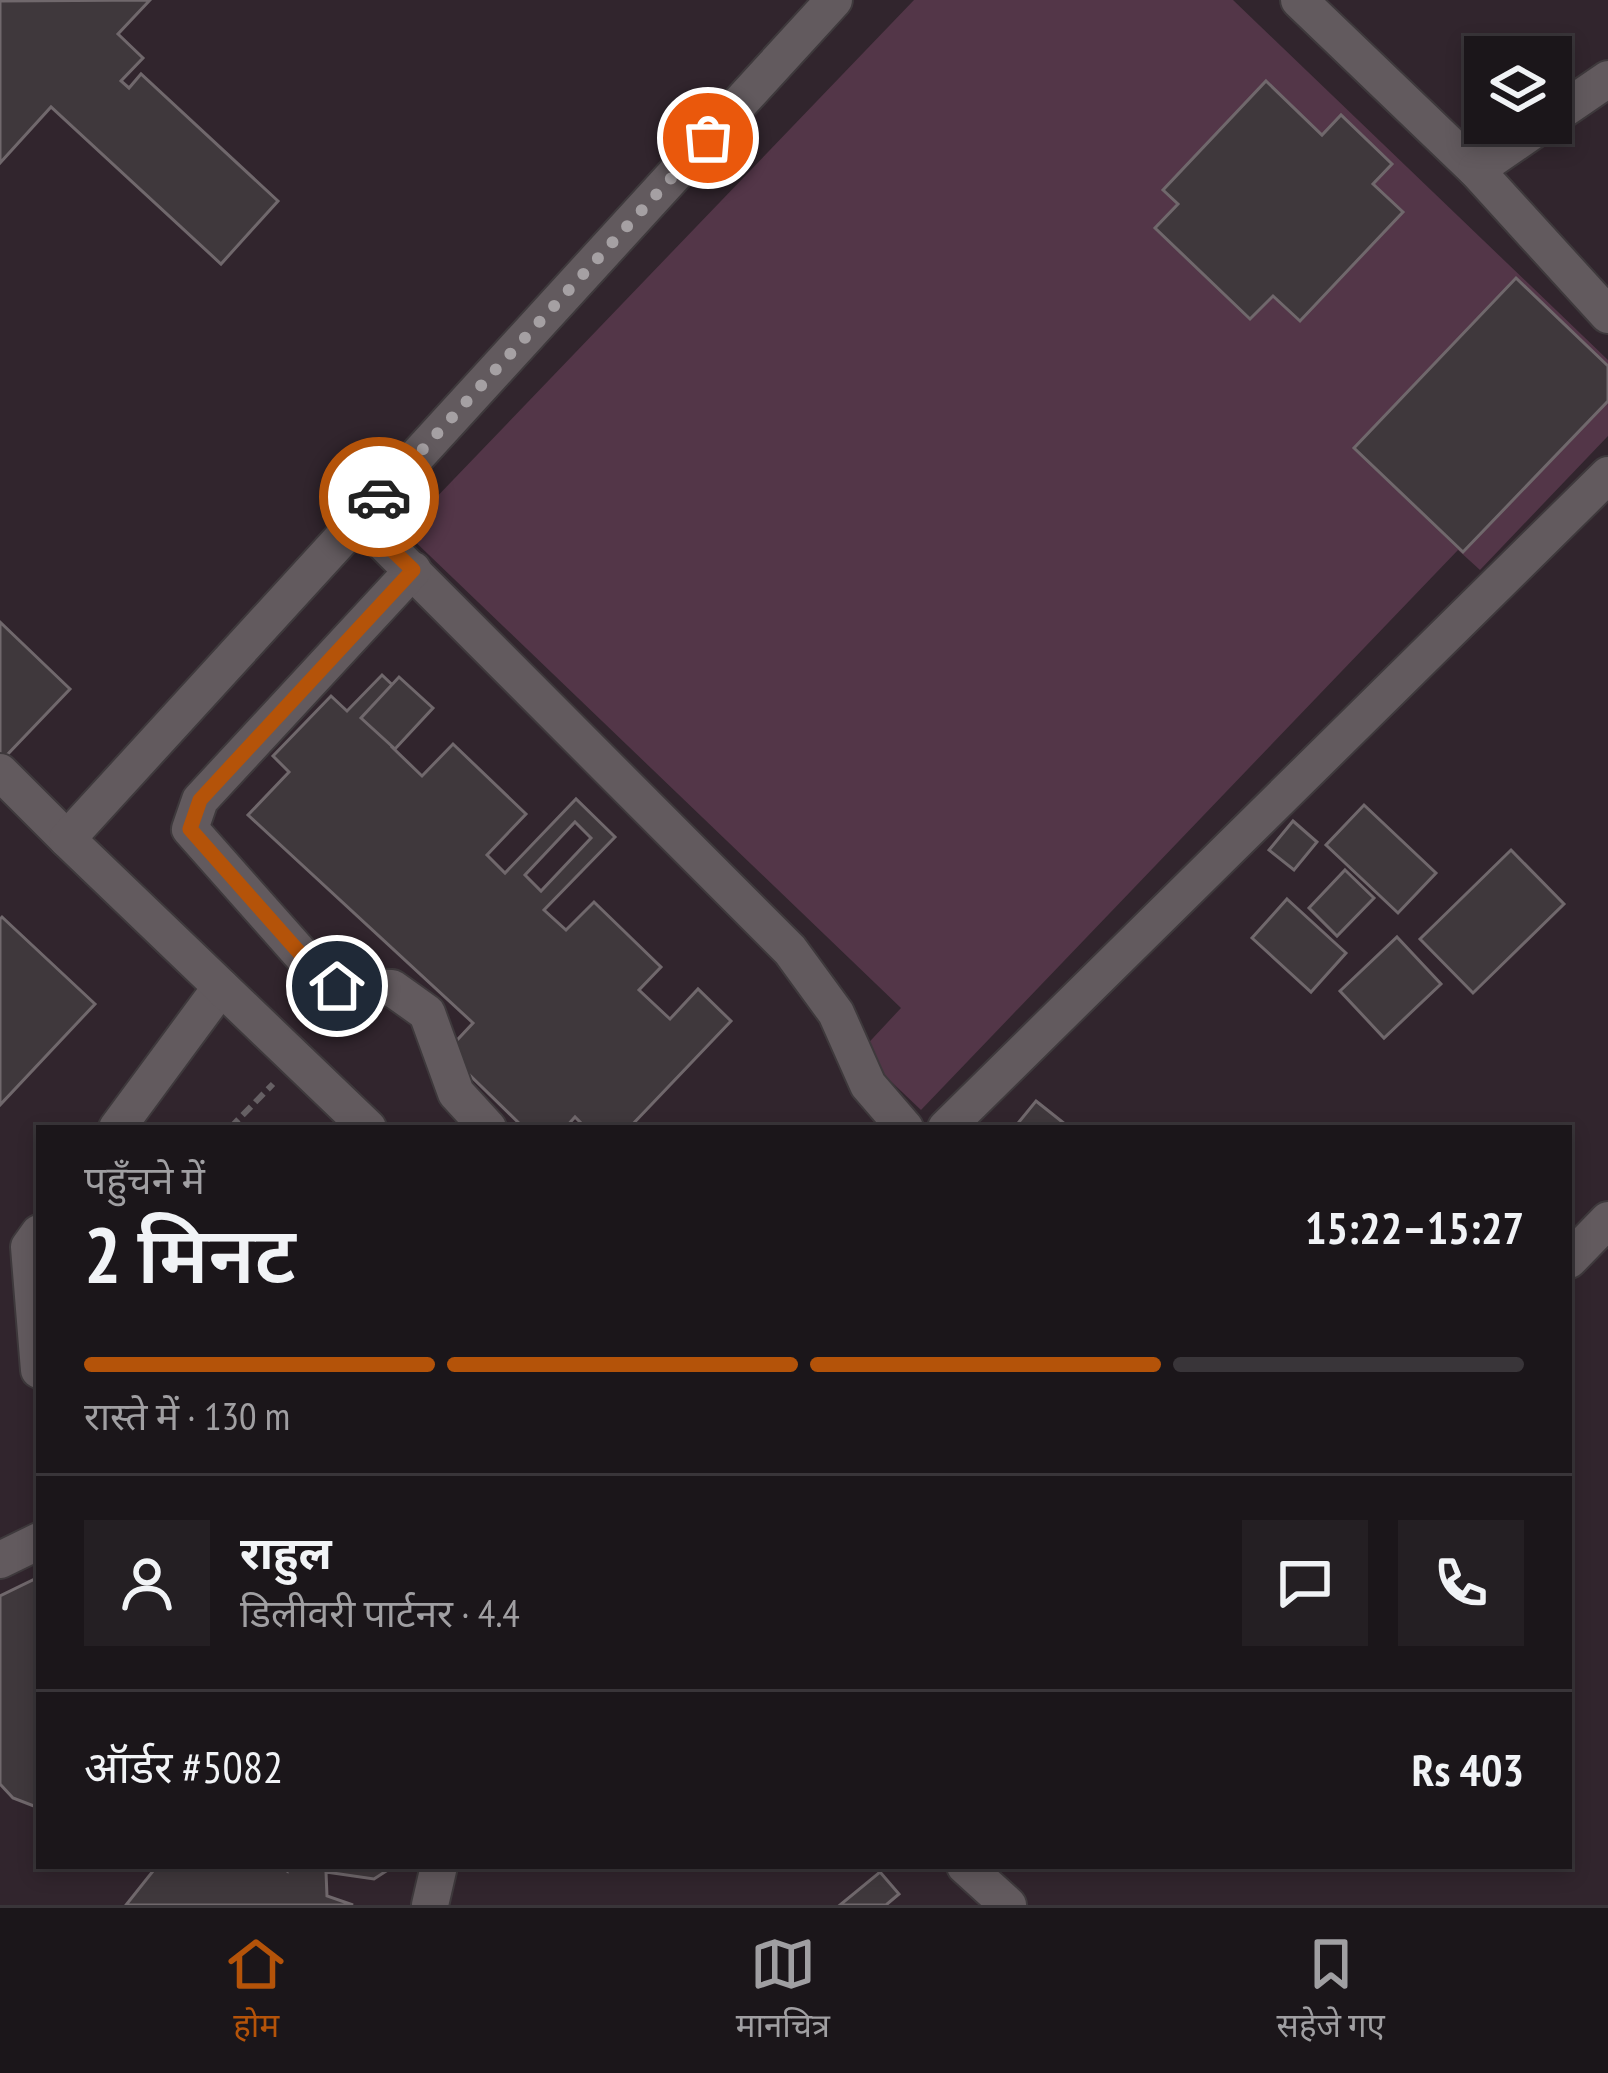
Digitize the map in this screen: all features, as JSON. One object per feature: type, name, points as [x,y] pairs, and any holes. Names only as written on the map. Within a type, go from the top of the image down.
[{"type":"lane","points":[[67,838],[834,0]]},
{"type":"lane","points":[[1299,0],[1476,170],[1608,315]]},
{"type":"lane","points":[[1572,104],[1608,79]]},
{"type":"lane","points":[[1476,170],[1514,144]]},
{"type":"lane","points":[[949,1125],[1608,476]]},
{"type":"lane","points":[[359,518],[790,950],[836,1013],[868,1085],[901,1125]]},
{"type":"lane","points":[[413,570],[200,800],[190,829],[313,968],[337,986],[392,988],[427,1012],[456,1093],[485,1125]]},
{"type":"lane","points":[[0,772],[365,1125]]},
{"type":"lane","points":[[119,1125],[221,987]]},
{"type":"lane","points":[[1572,1257],[1608,1220]]},
{"type":"lane","points":[[36,1237],[29,1247],[36,1333]]},
{"type":"lane","points":[[0,1560],[36,1542]]},
{"type":"lane","points":[[430,1905],[438,1869]]},
{"type":"lane","points":[[969,1869],[1008,1905]]},
{"type":"path","points":[[233,1125],[297,1060]]},
{"type":"shaded area","points":[[0,0],[1608,0],[1608,1905],[0,1905]]},
{"type":"shaded area","points":[[914,0],[1233,0],[1608,360],[1608,436],[1480,570],[1458,550],[921,1110],[860,1052],[901,1008],[404,531]]},
{"type":"building","points":[[150,0],[118,34],[143,58],[121,81],[129,88],[141,74],[278,201],[221,264],[51,107],[0,163],[0,1]]},
{"type":"building","points":[[1266,81],[1322,135],[1341,115],[1392,164],[1373,184],[1403,212],[1300,321],[1273,296],[1250,319],[1155,228],[1178,204],[1163,190]]},
{"type":"building","points":[[1516,278],[1608,366],[1608,401],[1463,552],[1354,448]]},
{"type":"building","points":[[0,622],[70,689],[4,758],[0,754]]},
{"type":"building","points":[[382,675],[423,714],[392,747],[422,776],[453,744],[526,814],[487,855],[505,873],[576,799],[615,837],[544,910],[566,930],[594,902],[661,967],[639,990],[670,1019],[698,989],[731,1021],[632,1125],[583,1125],[575,1117],[568,1125],[521,1125],[446,1052],[473,1023],[248,815],[289,772],[273,756],[331,696],[347,711]],"holes":[[[575,822],[591,838],[541,891],[525,875]]]},
{"type":"building","points":[[399,677],[433,708],[395,749],[361,718]]},
{"type":"building","points":[[1364,805],[1436,873],[1398,913],[1326,845]]},
{"type":"building","points":[[1293,821],[1317,842],[1294,870],[1269,850]]},
{"type":"building","points":[[1511,850],[1564,904],[1473,993],[1420,939]]},
{"type":"building","points":[[1345,870],[1374,898],[1337,936],[1309,908]]},
{"type":"building","points":[[1287,899],[1346,953],[1311,992],[1252,938]]},
{"type":"building","points":[[0,919],[95,1004],[0,1105]]},
{"type":"building","points":[[1397,937],[1441,984],[1384,1038],[1340,991]]},
{"type":"building","points":[[1036,1101],[1066,1125],[1016,1125]]},
{"type":"building","points":[[36,1578],[36,1807],[13,1798],[0,1784],[0,1596]]},
{"type":"building","points":[[155,1869],[389,1869],[374,1879],[326,1872],[327,1896],[353,1905],[126,1905]]},
{"type":"building","points":[[880,1872],[899,1894],[886,1905],[840,1905]]},
{"type":"way so far","points":[[379,497],[708,138]]},
{"type":"route","points":[[337,986],[313,968],[190,829],[200,800],[413,570],[359,518],[379,497]]}]
